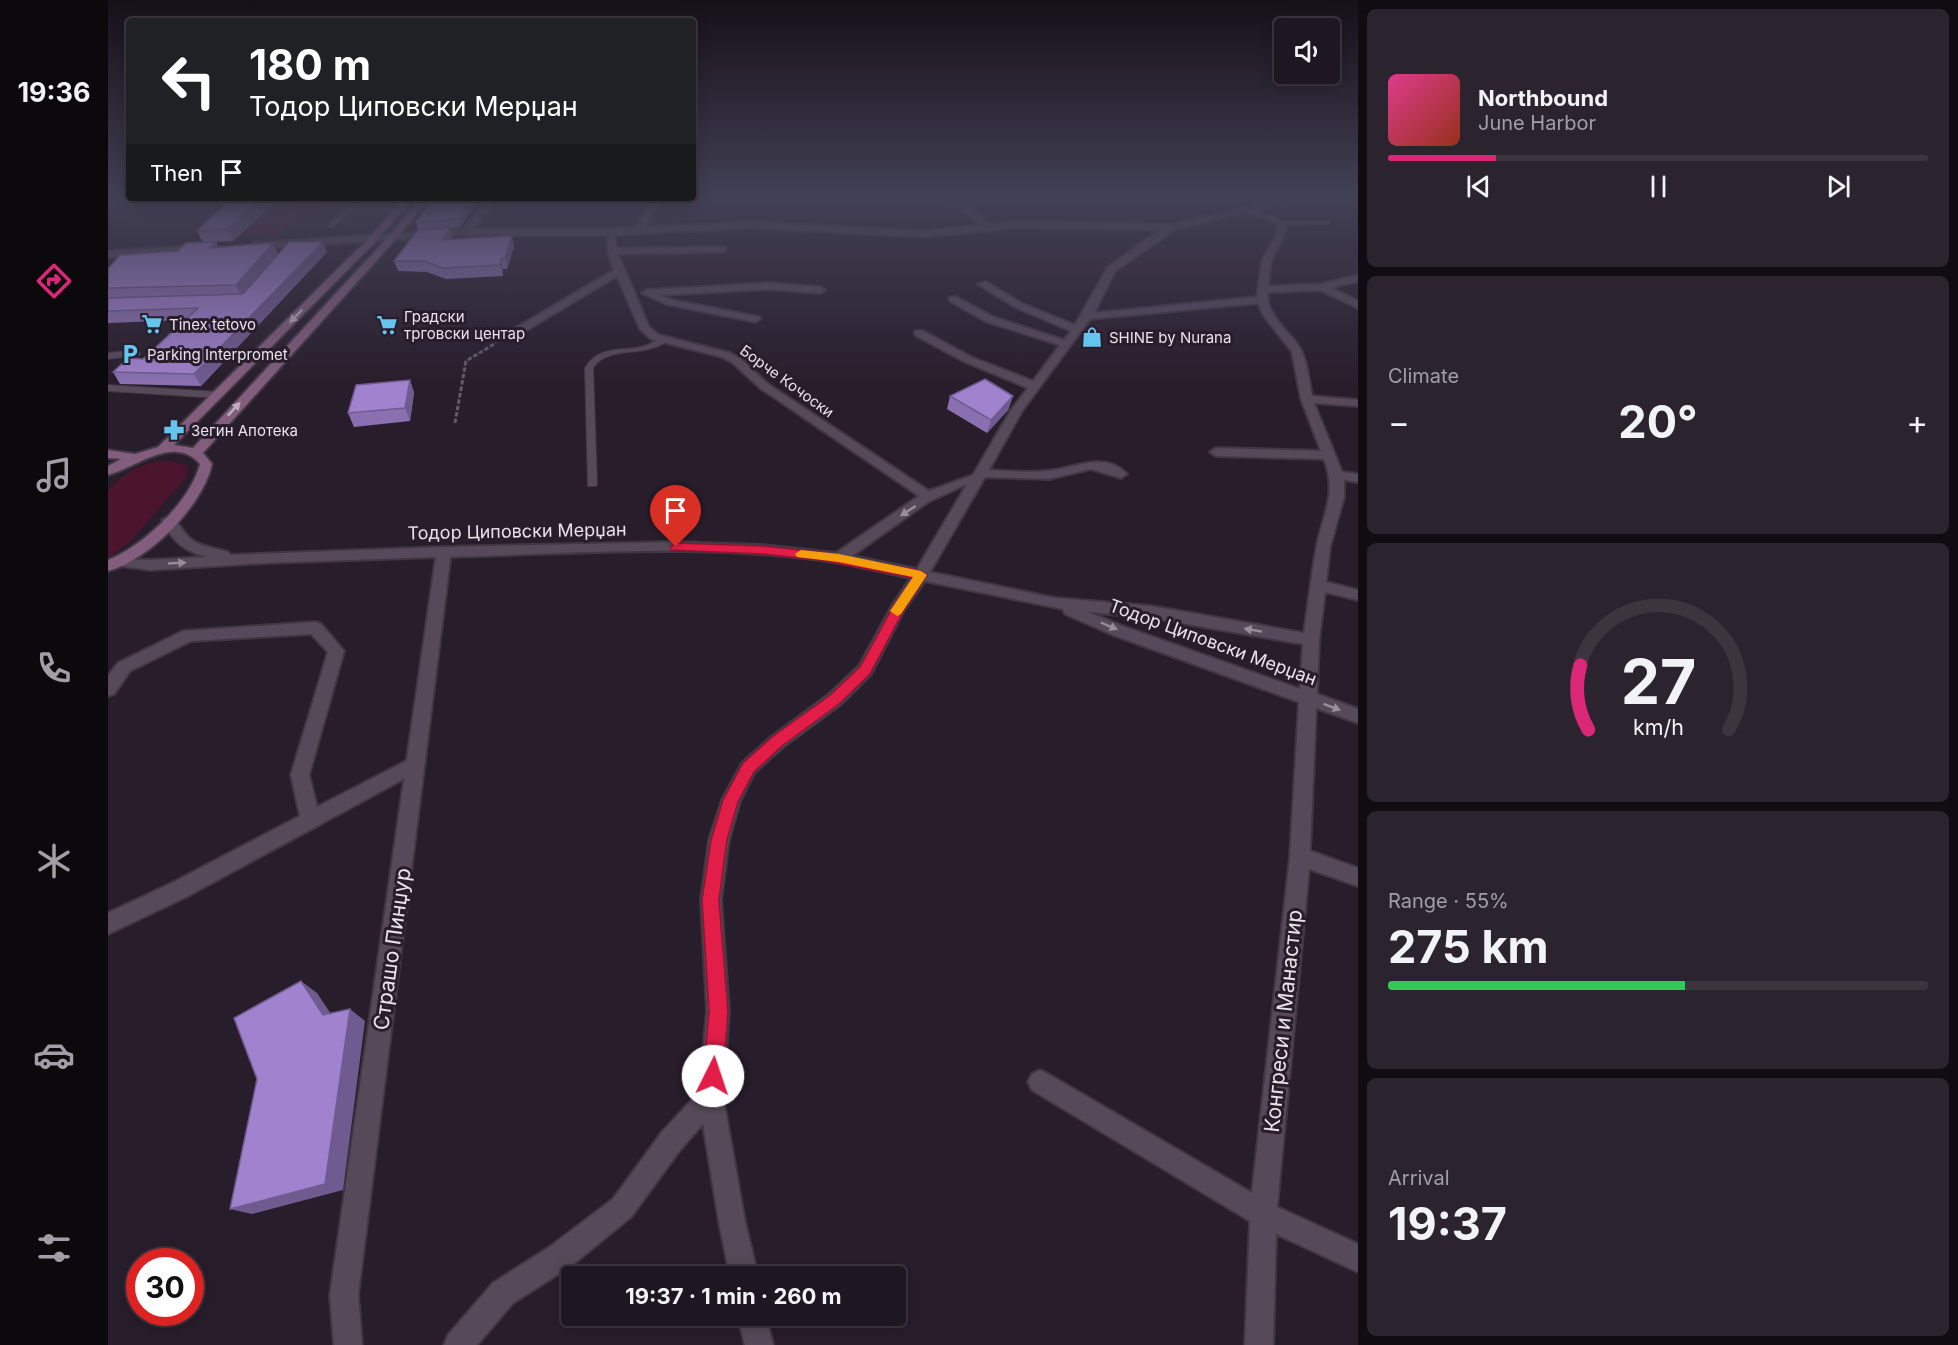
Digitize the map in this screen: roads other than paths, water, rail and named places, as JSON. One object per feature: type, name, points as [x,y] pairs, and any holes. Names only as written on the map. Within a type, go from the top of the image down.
[{"type":"main road","points":[[161,450],[219,395],[352,261]]},
{"type":"main road","points":[[196,453],[371,261]]},
{"type":"main road","points":[[108,471],[133,457],[161,450],[175,449],[196,453],[203,458],[206,464],[206,471],[147,545],[114,564]]},
{"type":"main road","points":[[108,454],[133,457]]},
{"type":"street","points":[[115,268],[121,261]]},
{"type":"street","name":"Борче Кочоски","points":[[616,261],[645,328],[655,338],[726,356],[737,361],[764,386],[929,497]]},
{"type":"street","points":[[742,1266],[711,1097],[718,1011],[711,900],[719,840],[731,800],[748,768],[777,742],[834,700],[865,670],[898,608],[921,575],[1017,410],[1087,316],[1111,269],[1122,261]]},
{"type":"street","points":[[1268,261],[1265,265],[1263,295],[1268,314],[1297,352],[1307,399],[1337,475],[1358,478]]},
{"type":"street","points":[[508,337],[620,270]]},
{"type":"street","points":[[1087,316],[1131,313],[1322,287],[1358,278]]},
{"type":"street","points":[[984,284],[1018,305],[1076,329]]},
{"type":"street","points":[[629,293],[767,286],[820,290]]},
{"type":"street","points":[[1322,287],[1335,296],[1358,305]]},
{"type":"street","points":[[647,293],[669,302],[755,319]]},
{"type":"street","points":[[953,299],[990,319],[1066,344]]},
{"type":"street","points":[[919,333],[967,359],[1034,386]]},
{"type":"street","points":[[1307,399],[1358,403]]},
{"type":"street","points":[[1216,452],[1330,455]]},
{"type":"street","points":[[839,558],[929,497],[961,481],[981,475],[1052,475],[1078,465],[1109,467],[1121,474]]},
{"type":"street","name":"Конгреси и Манастир","points":[[1259,1345],[1263,1214],[1300,857],[1311,640],[1323,547],[1337,497],[1337,475]]},
{"type":"street","points":[[169,520],[180,541],[189,547],[251,559]]},
{"type":"street","name":"Тодор Циповски Мерџан","points":[[114,564],[150,565],[444,552],[676,547],[761,550],[839,558],[1055,603],[1151,612],[1311,640]]},
{"type":"street","name":"Страшо Пинџур","points":[[348,1345],[344,1295],[444,552]]},
{"type":"street","points":[[1317,585],[1358,595]]},
{"type":"street","name":"Тодор Циповски Мерџан","points":[[1055,603],[1119,631],[1358,716]]},
{"type":"street","points":[[108,689],[123,667],[189,635],[315,628],[336,651],[300,776],[311,820]]},
{"type":"street","points":[[108,924],[416,764]]},
{"type":"street","points":[[1300,857],[1358,877]]},
{"type":"street","points":[[1040,1082],[1263,1214],[1358,1258]]},
{"type":"street","points":[[458,1345],[504,1293],[561,1256],[622,1208],[671,1141],[711,1097]]},
{"type":"street","points":[[754,1326],[759,1345]]},
{"type":"lane","points":[[592,484],[588,368],[591,362],[598,355],[651,347],[664,340]]},
{"type":"lane","points":[[108,356],[136,353]]},
{"type":"lane","points":[[108,388],[219,395]]},
{"type":"place","name":"Tinex tetovo","points":[[152,324]]},
{"type":"place","name":"Градски трговски центар","points":[[387,325]]},
{"type":"place","name":"SHINE by Nurana","points":[[1092,337]]},
{"type":"place","name":"Parking Interpromet","points":[[130,354]]},
{"type":"place","name":"Зегин Апотека","points":[[174,430]]}]
